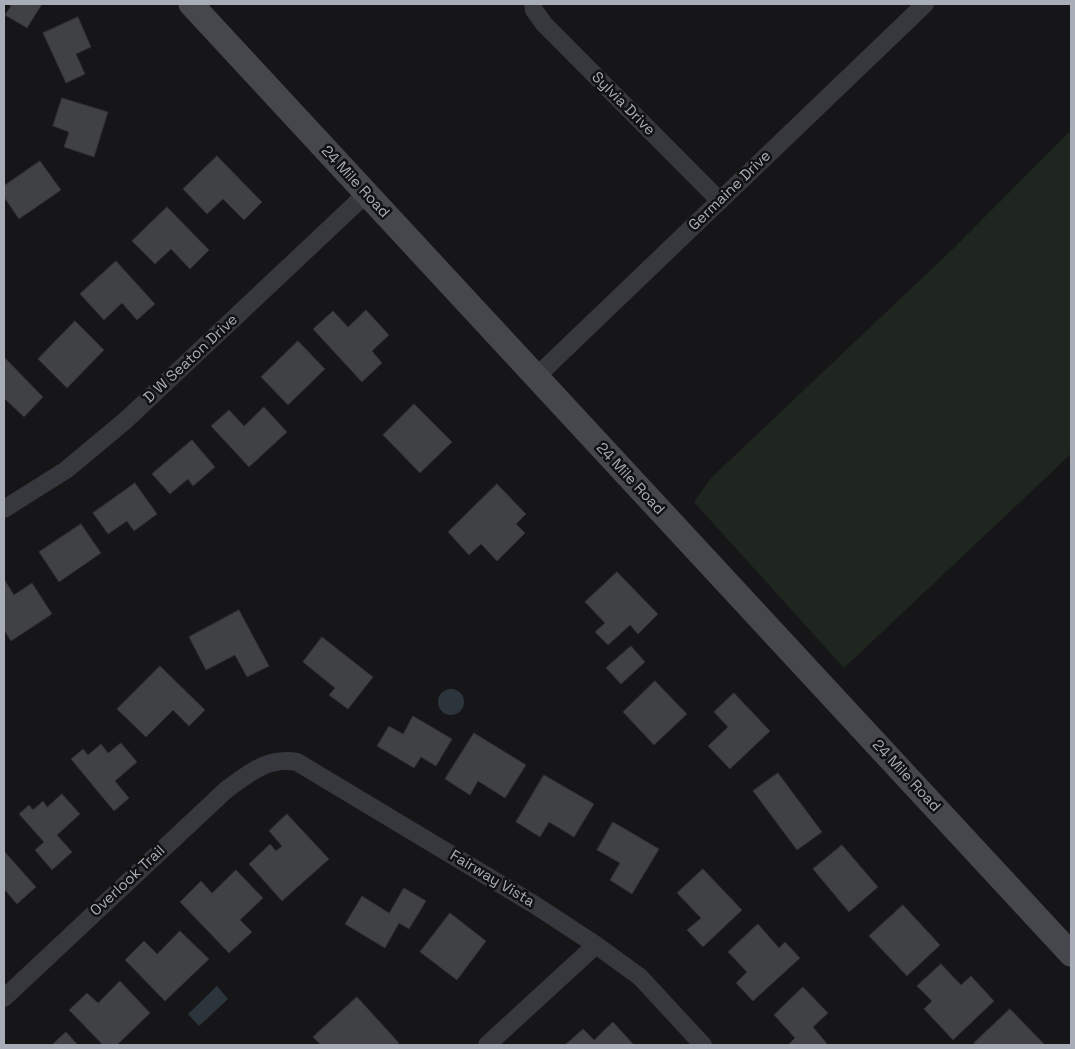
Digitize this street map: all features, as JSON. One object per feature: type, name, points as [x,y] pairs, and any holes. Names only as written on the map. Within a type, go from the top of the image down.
[{"type":"street","name":"24 Mile Road","points":[[191,4],[1071,954]]},
{"type":"street","name":"Sylvia Drive","points":[[533,4],[534,10],[544,24],[720,201]]},
{"type":"street","name":"Germaine Drive","points":[[536,377],[924,4]]},
{"type":"street","name":"D W Seaton Drive","points":[[4,508],[66,470],[126,420],[366,194]]},
{"type":"street","name":"Fairway Vista","points":[[255,769],[278,760],[297,762],[535,905],[596,945],[640,977],[703,1045]]},
{"type":"street","name":"Overlook Trail","points":[[4,998],[204,810],[255,769]]},
{"type":"street","points":[[487,1045],[596,945]]},
{"type":"shaded area","points":[[1071,130],[1071,454],[844,668],[694,502],[711,478],[956,246]]},
{"type":"shaded area","points":[[451,689],[460,693],[464,702],[460,711],[451,715],[442,711],[438,702],[442,693]]},
{"type":"shaded area","points":[[217,986],[228,999],[199,1026],[188,1014]]},
{"type":"building","points":[[8,4],[42,4],[27,28],[5,15],[11,6]]},
{"type":"building","points":[[78,17],[91,47],[76,54],[85,74],[66,83],[43,33]]},
{"type":"building","points":[[62,98],[108,112],[94,157],[64,147],[69,132],[53,126]]},
{"type":"building","points":[[217,156],[262,202],[244,220],[223,199],[207,214],[183,189]]},
{"type":"building","points":[[40,161],[61,190],[19,219],[4,197],[4,186]]},
{"type":"building","points":[[167,207],[209,250],[190,269],[171,249],[155,264],[132,241]]},
{"type":"building","points":[[116,261],[155,304],[137,320],[122,303],[104,320],[80,294]]},
{"type":"building","points":[[366,310],[389,335],[372,351],[382,363],[362,382],[313,329],[333,311],[348,327]]},
{"type":"building","points":[[75,321],[104,350],[67,388],[38,359]]},
{"type":"building","points":[[298,341],[325,369],[288,405],[261,377]]},
{"type":"building","points":[[4,357],[43,397],[24,417],[4,398]]},
{"type":"building","points":[[414,404],[452,442],[420,473],[383,435]]},
{"type":"building","points":[[264,407],[287,432],[249,467],[211,426],[229,410],[244,426]]},
{"type":"building","points":[[192,440],[215,467],[193,486],[188,479],[170,494],[152,474]]},
{"type":"building","points":[[135,483],[157,514],[134,531],[127,521],[108,534],[93,513]]},
{"type":"building","points":[[497,484],[526,514],[516,524],[525,533],[497,561],[481,544],[469,555],[448,532]]},
{"type":"building","points":[[81,524],[101,553],[59,582],[39,552]]},
{"type":"building","points":[[617,572],[658,614],[638,634],[630,625],[608,645],[595,632],[605,623],[585,602]]},
{"type":"building","points":[[4,579],[14,595],[32,583],[52,614],[11,641],[4,630]]},
{"type":"building","points":[[239,610],[269,666],[247,677],[235,655],[206,670],[189,637]]},
{"type":"building","points":[[322,637],[373,677],[348,709],[329,695],[335,688],[303,662]]},
{"type":"building","points":[[631,646],[645,662],[621,684],[606,668]]},
{"type":"building","points":[[160,666],[205,710],[189,726],[173,710],[146,737],[117,709]]},
{"type":"building","points":[[655,681],[687,714],[654,745],[623,712]]},
{"type":"building","points":[[734,693],[770,731],[730,769],[708,746],[728,727],[714,712]]},
{"type":"building","points":[[413,716],[452,739],[436,766],[421,757],[414,768],[377,746],[389,726],[403,734]]},
{"type":"building","points":[[474,733],[526,765],[505,798],[478,781],[470,795],[445,779]]},
{"type":"building","points":[[121,743],[137,762],[115,781],[129,798],[114,811],[71,759],[83,749],[88,755],[101,744],[108,753]]},
{"type":"building","points":[[778,773],[822,832],[797,850],[753,791]]},
{"type":"building","points":[[544,775],[594,804],[574,837],[549,822],[540,837],[516,822]]},
{"type":"building","points":[[62,794],[80,814],[57,835],[72,852],[52,870],[35,850],[44,842],[19,814],[29,805],[33,810],[43,801],[47,807]]},
{"type":"building","points":[[287,814],[329,859],[282,901],[249,864],[270,844],[276,851],[282,846],[269,831]]},
{"type":"building","points":[[613,822],[659,849],[632,894],[610,880],[620,863],[597,850]]},
{"type":"building","points":[[842,845],[878,887],[849,912],[813,869]]},
{"type":"building","points":[[4,851],[36,887],[17,904],[4,889]]},
{"type":"building","points":[[703,869],[742,910],[703,947],[687,930],[701,918],[677,893]]},
{"type":"building","points":[[236,870],[263,898],[240,920],[252,932],[229,953],[180,902],[201,881],[212,893]]},
{"type":"building","points":[[404,888],[426,901],[409,929],[399,923],[385,948],[345,924],[362,896],[389,913]]},
{"type":"building","points":[[903,905],[940,945],[907,976],[869,936]]},
{"type":"building","points":[[450,913],[486,941],[457,980],[420,952]]},
{"type":"building","points":[[758,924],[779,948],[785,942],[800,958],[753,1001],[736,983],[747,972],[728,952]]},
{"type":"building","points":[[180,931],[209,959],[165,1001],[125,960],[144,941],[157,954]]},
{"type":"building","points":[[941,964],[961,985],[971,976],[994,1001],[953,1040],[924,1009],[932,1001],[917,986]]},
{"type":"building","points":[[120,981],[150,1013],[117,1045],[103,1045],[69,1010],[87,993],[98,1003]]},
{"type":"building","points":[[803,987],[828,1013],[813,1027],[828,1045],[788,1045],[795,1038],[774,1015]]},
{"type":"building","points":[[357,997],[399,1043],[396,1045],[321,1045],[313,1037]]},
{"type":"building","points":[[1010,1009],[1045,1045],[976,1045],[974,1043]]},
{"type":"building","points":[[613,1022],[634,1045],[565,1045],[583,1029],[594,1040]]},
{"type":"building","points":[[66,1032],[78,1045],[52,1045]]}]
